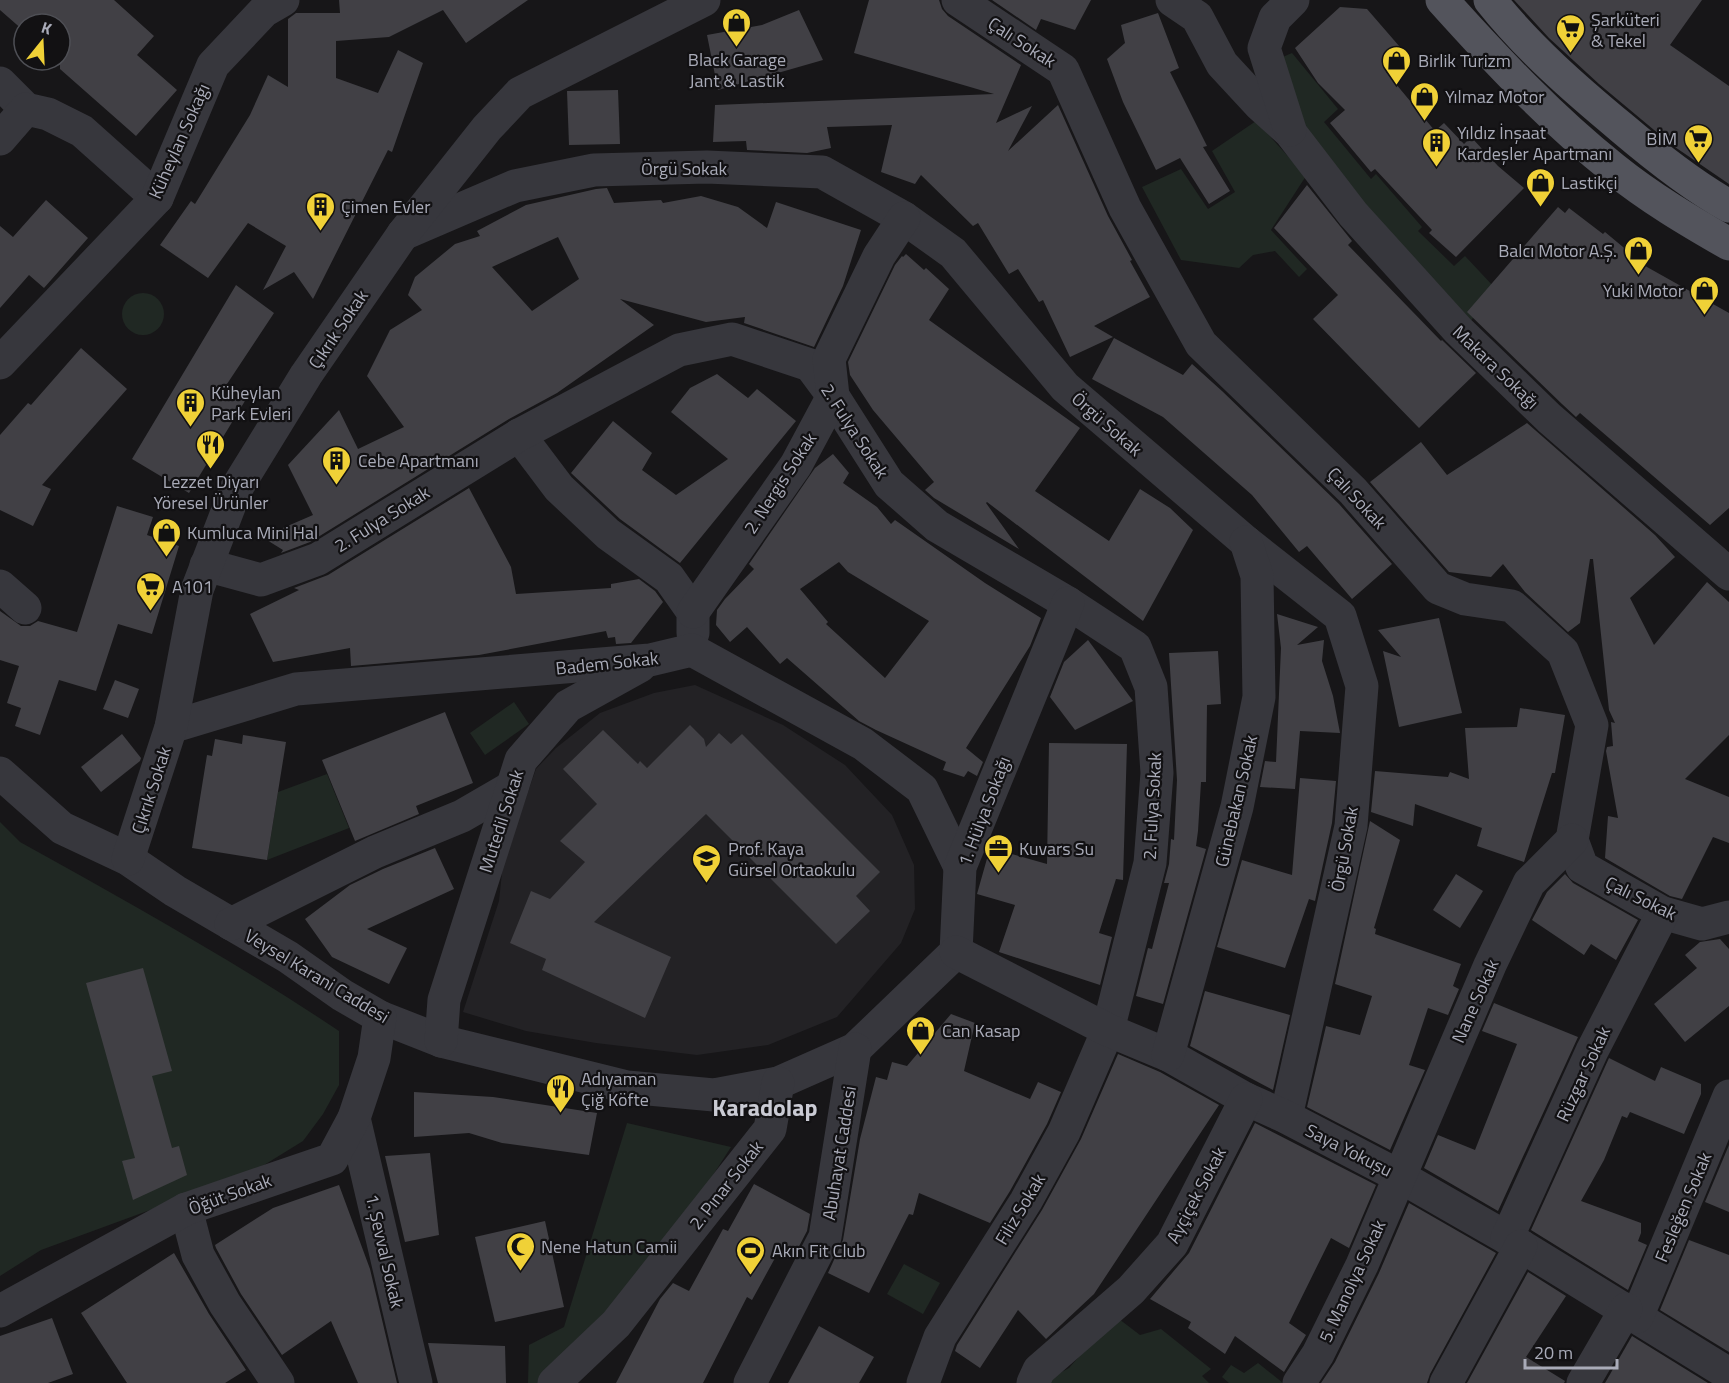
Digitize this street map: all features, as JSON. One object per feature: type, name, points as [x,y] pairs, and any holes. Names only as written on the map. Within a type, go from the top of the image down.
[{"type":"main road","points":[[1442,0],[1499,63],[1581,142],[1615,170],[1676,213],[1729,244]]},
{"type":"main road","points":[[1490,0],[1563,79],[1642,145],[1710,196],[1729,206]]},
{"type":"street","name":"Küheylan Sokağı","points":[[0,363],[157,198],[213,65],[264,11],[283,0]]},
{"type":"street","name":"Çıkrık Sokak","points":[[128,859],[171,727],[197,590],[236,489],[306,375],[403,234],[487,128],[520,93],[704,0]]},
{"type":"street","name":"Çalı Sokak","points":[[958,0],[1063,70],[1125,208],[1201,344],[1353,491],[1438,588],[1464,599],[1512,606],[1563,652],[1592,725],[1572,840],[1582,867],[1663,913],[1702,924],[1729,918]]},
{"type":"street","points":[[1172,0],[1197,17],[1222,64],[1260,105],[1290,132]]},
{"type":"street","points":[[1290,132],[1264,48],[1275,18],[1293,0]]},
{"type":"street","points":[[0,83],[26,110],[48,114],[82,131],[157,198]]},
{"type":"street","points":[[0,139],[26,110]]},
{"type":"street","name":"Makara Sokağı","points":[[1290,132],[1353,214],[1458,330],[1549,418],[1729,574]]},
{"type":"street","name":"Örgü Sokak","points":[[403,234],[515,186],[594,170],[707,167],[822,172],[904,218],[953,253],[1065,387],[1246,542],[1340,616],[1362,686],[1351,826],[1286,1117]]},
{"type":"street","points":[[833,396],[829,359],[879,256],[904,218]]},
{"type":"street","name":"2. Fulya Sokak","points":[[206,566],[261,580],[318,559],[519,435],[680,351],[732,339],[810,365],[890,484],[937,526],[1068,603],[1135,646],[1151,687],[1157,773],[1150,863],[1108,1030]]},
{"type":"street","name":"2. Nergis Sokak","points":[[693,612],[796,465],[833,396]]},
{"type":"street","points":[[519,435],[560,488],[608,534],[669,578],[693,612],[692,650],[863,744],[922,789],[960,867]]},
{"type":"street","name":"Günebakan Sokak","points":[[1168,1054],[1236,807],[1259,698],[1257,576],[1246,542]]},
{"type":"street","points":[[0,586],[25,608]]},
{"type":"street","name":"1. Hülya Sokağı","points":[[956,952],[960,867],[1068,603]]},
{"type":"street","name":"Badem Sokak","points":[[171,727],[296,689],[650,660],[692,650]]},
{"type":"street","name":"Mutedil Sokak","points":[[441,1041],[444,1000],[521,760],[568,706],[650,660]]},
{"type":"street","name":"Veysel Karani Caddesi","points":[[0,773],[62,828],[128,859],[175,891],[288,957],[342,995],[380,1017],[441,1041],[627,1087],[714,1095],[778,1083]]},
{"type":"street","points":[[231,924],[375,852],[462,816],[512,787]]},
{"type":"street","name":"Nane Sokak","points":[[1399,1176],[1490,964],[1529,883],[1572,840]]},
{"type":"street","name":"Rüzgar Sokak","points":[[1446,1383],[1514,1242],[1592,1051],[1663,913]]},
{"type":"street","points":[[778,1083],[855,1049],[956,952]]},
{"type":"street","name":"Saya Yokuşu","points":[[956,952],[1108,1030],[1168,1054],[1246,1099],[1286,1117],[1399,1176],[1514,1242],[1729,1374]]},
{"type":"street","name":"Öğüt Sokak","points":[[0,1311],[186,1209],[332,1159],[354,1118],[374,1058],[380,1017]]},
{"type":"street","name":"Filiz Sokak","points":[[922,1383],[940,1336],[1026,1201],[1064,1132],[1108,1030]]},
{"type":"street","name":"Abuhayat Caddesi","points":[[750,1383],[825,1237],[855,1049]]},
{"type":"street","name":"2. Pınar Sokak","points":[[554,1383],[616,1324],[770,1129],[778,1083]]},
{"type":"street","name":"Fesleğen Sokak","points":[[1583,1383],[1631,1313],[1729,1096]]},
{"type":"street","name":"Ayçiçek Sokak","points":[[1028,1379],[1131,1290],[1172,1244],[1246,1099]]},
{"type":"street","name":"1. Şevval Sokak","points":[[354,1118],[416,1383]]},
{"type":"street","name":"5. Manolya Sokak","points":[[1299,1383],[1318,1354],[1362,1265],[1399,1176]]},
{"type":"street","points":[[186,1209],[198,1255],[225,1304],[278,1383]]},
{"type":"shaded area","points":[[1292,53],[1338,109],[1324,122],[1371,179],[1376,174],[1422,227],[1418,231],[1454,266],[1465,256],[1494,287],[1464,331],[1315,159],[1278,59]]},
{"type":"shaded area","points":[[1256,121],[1306,176],[1271,230],[1307,269],[1299,277],[1275,251],[1253,255],[1239,268],[1181,260],[1142,187],[1181,169],[1208,209],[1235,192],[1212,151]]},
{"type":"shaded area","points":[[143,293],[151,294],[158,299],[163,306],[163,322],[158,329],[151,334],[143,335],[135,334],[128,329],[123,322],[122,314],[123,306],[128,299],[135,294]]},
{"type":"shaded area","name":"Prof. Kaya Gürsel Ortaokulu","points":[[695,685],[783,725],[845,765],[892,815],[914,865],[915,909],[901,943],[837,1017],[768,1045],[697,1055],[596,1043],[526,1031],[463,1012],[499,901],[503,863],[536,769],[556,748],[600,713],[654,693]]},
{"type":"shaded area","points":[[514,702],[529,724],[485,755],[470,733]]},
{"type":"shaded area","points":[[327,774],[349,828],[267,860],[278,792]]},
{"type":"shaded area","points":[[0,822],[20,842],[221,957],[339,1031],[339,1085],[323,1114],[303,1141],[251,1173],[41,1250],[0,1276]]},
{"type":"shaded area","points":[[627,1123],[731,1147],[666,1248],[539,1383],[528,1383],[529,1345],[564,1327]]},
{"type":"shaded area","points":[[904,1264],[940,1283],[923,1314],[887,1294]]},
{"type":"shaded area","points":[[1115,1316],[1140,1335],[1161,1329],[1211,1369],[1202,1376],[1209,1383],[1041,1383],[1069,1368]]},
{"type":"shaded area","points":[[1258,1363],[1283,1383],[1229,1383],[1222,1377],[1231,1365],[1244,1373]]},
{"type":"building","points":[[0,0],[114,0],[154,36],[137,55],[177,90],[136,136],[63,72],[72,72],[72,12],[12,12],[12,20],[0,10]]},
{"type":"building","points":[[339,0],[528,0],[466,43],[443,10],[389,37],[336,41],[336,78],[378,93],[398,50],[423,63],[392,152],[388,150],[313,299],[294,272],[263,290],[286,246],[248,223],[208,278],[160,245],[191,201],[195,204],[250,115],[268,75],[288,87],[288,19],[296,13],[340,13]]},
{"type":"building","points":[[869,0],[939,0],[948,16],[1021,65],[996,123],[1032,106],[1008,151],[1058,105],[1108,216],[1150,297],[1094,326],[1113,337],[1070,357],[1043,300],[1039,302],[1018,269],[1009,274],[978,223],[973,226],[921,175],[915,184],[881,172],[892,125],[827,127],[831,148],[807,153],[747,150],[746,141],[713,142],[715,105],[994,94],[854,53]]},
{"type":"building","points":[[992,0],[1091,0],[1075,30],[1041,19],[1036,30]]},
{"type":"building","points":[[1514,0],[1702,0],[1670,45],[1729,86],[1729,184],[1672,145],[1599,84],[1549,38]]},
{"type":"building","points":[[1340,7],[1367,9],[1406,54],[1386,72],[1435,131],[1444,123],[1464,144],[1471,137],[1498,166],[1524,188],[1456,257],[1429,233],[1432,230],[1375,169],[1371,172],[1330,123],[1345,110],[1318,83],[1295,48]]},
{"type":"building","points":[[799,10],[823,60],[718,90],[707,35],[762,25]]},
{"type":"building","points":[[1158,13],[1179,68],[1170,72],[1207,146],[1203,147],[1230,191],[1209,204],[1180,158],[1156,170],[1123,102],[1107,59],[1125,43],[1121,25]]},
{"type":"building","points":[[618,90],[620,144],[569,145],[567,91]]},
{"type":"building","points":[[1307,185],[1352,241],[1348,245],[1441,341],[1476,373],[1419,428],[1313,319],[1338,295],[1274,228]]},
{"type":"building","points":[[607,188],[614,203],[661,200],[663,203],[701,196],[738,207],[767,228],[776,202],[861,230],[843,286],[814,347],[744,323],[745,317],[706,322],[620,299],[654,325],[557,393],[509,419],[310,542],[281,553],[283,550],[262,537],[313,515],[288,465],[339,410],[358,449],[404,427],[367,376],[390,330],[422,310],[408,295],[415,277],[455,244],[480,236],[477,231],[526,205]],"holes":[[[558,237],[579,279],[532,311],[492,267]]]},
{"type":"building","points":[[46,200],[88,238],[44,288],[29,275],[0,308],[0,226],[13,237]]},
{"type":"building","points":[[1558,207],[1565,213],[1569,208],[1603,234],[1605,232],[1647,267],[1729,313],[1729,508],[1710,525],[1580,413],[1576,417],[1467,312]]},
{"type":"building","points":[[906,254],[949,289],[929,320],[1080,428],[1035,491],[1109,541],[1140,489],[1170,508],[1193,530],[1143,621],[987,502],[1019,549],[934,498],[925,490],[934,482],[873,410],[850,375],[848,362],[895,265]]},
{"type":"building","name":"Küheylan Park Evleri","points":[[236,285],[274,313],[227,384],[248,396],[189,493],[132,459]]},
{"type":"building","points":[[1114,338],[1183,375],[1192,364],[1339,504],[1392,564],[1352,599],[1307,546],[1299,552],[1252,495],[1163,417],[1092,379]]},
{"type":"building","points":[[81,348],[127,389],[42,485],[51,489],[33,526],[0,510],[0,435],[28,403],[31,405]]},
{"type":"building","points":[[717,374],[748,398],[757,389],[796,421],[680,563],[620,519],[571,473],[613,421],[652,453],[642,470],[676,495],[728,459],[671,412],[690,388]]},
{"type":"building","points":[[1527,423],[1655,535],[1675,557],[1630,598],[1654,645],[1707,582],[1729,602],[1729,735],[1685,779],[1729,797],[1729,843],[1713,837],[1682,899],[1670,896],[1605,858],[1608,816],[1618,818],[1606,751],[1607,747],[1613,746],[1611,722],[1615,723],[1609,710],[1593,559],[1590,559],[1580,623],[1568,632],[1525,592],[1503,564],[1491,577],[1449,572],[1370,482],[1421,442],[1447,475]]},
{"type":"building","points":[[833,454],[849,473],[843,483],[877,507],[891,524],[895,520],[985,583],[1041,618],[1030,646],[966,748],[983,762],[977,776],[968,771],[964,777],[943,770],[946,762],[859,721],[787,658],[780,664],[747,627],[730,642],[716,625],[717,610],[754,569],[749,564],[815,468]],"holes":[[[839,562],[848,572],[929,621],[885,678],[826,624],[828,622],[800,589]]]},
{"type":"building","points":[[469,488],[511,567],[516,594],[611,588],[611,584],[639,579],[655,591],[663,602],[631,643],[616,644],[615,637],[608,638],[606,631],[479,655],[351,666],[350,648],[273,662],[250,614],[299,590],[294,588],[328,575]]},
{"type":"building","points":[[117,506],[153,517],[147,535],[179,546],[152,634],[118,624],[96,691],[59,680],[40,735],[15,726],[21,708],[7,703],[19,666],[0,660],[0,611],[21,626],[30,626],[38,621],[77,632]]},
{"type":"building","points":[[1277,614],[1318,627],[1297,645],[1324,640],[1322,661],[1333,696],[1340,733],[1300,731],[1295,789],[1260,787],[1265,761],[1276,762],[1281,648]]},
{"type":"building","points":[[1439,618],[1462,713],[1399,727],[1383,651],[1401,657],[1378,630]]},
{"type":"building","points":[[1088,640],[1133,701],[1075,730],[1050,697],[1064,662]]},
{"type":"building","points":[[1218,651],[1221,704],[1207,705],[1206,782],[1201,782],[1196,846],[1206,849],[1163,1004],[1136,996],[1148,948],[1152,949],[1169,883],[1164,883],[1169,864],[1171,839],[1174,840],[1177,780],[1169,653]]},
{"type":"building","points":[[115,680],[139,689],[128,718],[103,709]]},
{"type":"building","points":[[1520,708],[1565,715],[1555,773],[1552,773],[1524,862],[1477,846],[1482,828],[1415,804],[1413,826],[1371,812],[1375,771],[1448,777],[1450,772],[1469,779],[1465,728],[1517,727]]},
{"type":"building","points":[[445,712],[473,783],[416,806],[419,814],[355,841],[322,760]]},
{"type":"building","points":[[690,725],[704,739],[706,747],[719,733],[731,744],[742,734],[880,872],[856,896],[870,911],[836,944],[706,814],[594,922],[671,957],[645,1018],[542,970],[546,959],[510,943],[531,891],[550,899],[585,862],[560,841],[597,804],[563,769],[603,730],[638,764],[640,761],[647,768]]},
{"type":"building","points":[[122,734],[141,758],[140,761],[101,792],[81,767]]},
{"type":"building","points":[[243,735],[286,742],[267,860],[192,848],[207,755],[212,756],[215,739],[242,744]]},
{"type":"building","points":[[1049,743],[1127,744],[1123,880],[1116,879],[1099,933],[1112,937],[1100,985],[999,952],[1015,905],[977,894],[990,848],[1047,864]]},
{"type":"building","points":[[1300,778],[1336,781],[1332,823],[1315,901],[1309,899],[1285,968],[1217,947],[1242,860],[1292,875]]},
{"type":"building","points":[[1370,821],[1400,840],[1374,928],[1376,929],[1375,934],[1461,964],[1453,986],[1459,989],[1448,1015],[1428,1008],[1409,1065],[1425,1070],[1390,1150],[1307,1107],[1326,1026],[1360,1035],[1372,996],[1335,984]]},
{"type":"building","points":[[435,848],[454,889],[367,929],[407,948],[389,984],[332,957],[305,919],[350,885]]},
{"type":"building","points":[[1456,874],[1483,891],[1460,928],[1433,910]]},
{"type":"building","points":[[1565,874],[1573,883],[1638,920],[1616,960],[1591,944],[1584,955],[1532,920],[1547,892]]},
{"type":"building","points":[[1720,939],[1729,949],[1729,1006],[1685,1042],[1654,1004],[1697,968],[1685,955],[1700,942]]},
{"type":"building","points":[[143,968],[172,1071],[152,1076],[172,1148],[179,1146],[187,1175],[133,1200],[122,1161],[135,1158],[86,983]]},
{"type":"building","points":[[1205,991],[1290,1015],[1273,1090],[1190,1046]]},
{"type":"building","points":[[1494,1003],[1578,1037],[1498,1211],[1424,1168],[1438,1135],[1475,1150],[1517,1044],[1482,1031]]},
{"type":"building","points":[[951,1014],[975,1023],[964,1071],[1030,1099],[1038,1082],[1061,1092],[1047,1124],[990,1223],[919,1193],[913,1215],[909,1214],[869,1293],[828,1273],[843,1240],[860,1139],[876,1077],[887,1080],[892,1062],[907,1066]]},
{"type":"building","points":[[1118,1054],[1160,1072],[1219,1105],[1094,1294],[1046,1339],[1018,1310],[980,1368],[955,1351],[957,1345],[1042,1210],[1081,1139]]},
{"type":"building","points":[[1609,1058],[1655,1081],[1661,1067],[1701,1084],[1701,1094],[1684,1134],[1630,1112],[1627,1118],[1622,1116],[1604,1160],[1581,1201],[1641,1223],[1638,1241],[1647,1245],[1628,1290],[1531,1230]]},
{"type":"building","points":[[414,1092],[493,1097],[597,1113],[589,1155],[502,1143],[469,1133],[414,1137]]},
{"type":"building","points":[[1255,1123],[1376,1185],[1349,1248],[1331,1238],[1289,1323],[1306,1335],[1284,1372],[1235,1336],[1225,1354],[1188,1328],[1191,1322],[1150,1299],[1189,1253]]},
{"type":"building","points":[[1729,1145],[1729,1212],[1705,1202]]},
{"type":"building","points":[[430,1153],[439,1235],[405,1242],[385,1156]]},
{"type":"building","points":[[754,1184],[810,1214],[807,1231],[794,1256],[780,1249],[752,1300],[747,1297],[703,1383],[616,1383],[660,1299],[673,1283],[689,1291],[723,1229],[728,1231]]},
{"type":"building","points":[[339,1185],[370,1269],[397,1383],[358,1383],[331,1321],[282,1355],[241,1294],[215,1245],[273,1208]]},
{"type":"building","points":[[1409,1203],[1496,1253],[1427,1383],[1321,1383],[1335,1362],[1379,1273]]},
{"type":"building","name":"Nene Hatun Camii","points":[[545,1221],[564,1307],[495,1322],[475,1237]]},
{"type":"building","points":[[1689,1240],[1729,1255],[1729,1352],[1660,1310]]},
{"type":"building","points":[[174,1253],[209,1314],[246,1370],[225,1383],[127,1383],[81,1313]]},
{"type":"building","points":[[1528,1272],[1566,1296],[1526,1357],[1565,1381],[1564,1383],[1467,1383]]},
{"type":"building","points":[[52,1318],[73,1374],[48,1383],[0,1383],[0,1336]]},
{"type":"building","points":[[819,1326],[874,1357],[859,1383],[788,1383]]},
{"type":"building","points":[[1632,1336],[1708,1383],[1605,1383]]},
{"type":"building","points":[[428,1343],[505,1346],[506,1383],[438,1383]]},
{"type":"place","name":"Black Garage Jant & Lastik","points":[[737,48]]},
{"type":"place","name":"Şarküteri & Tekel","points":[[1570,54]]},
{"type":"place","name":"Birlik Turizm","points":[[1397,86]]},
{"type":"place","name":"Yılmaz Motor","points":[[1424,122]]},
{"type":"place","name":"BİM","points":[[1698,164]]},
{"type":"place","name":"Yıldız İnşaat Kardeşler Apartmanı","points":[[1436,168]]},
{"type":"place","name":"Lastikçi","points":[[1540,208]]},
{"type":"place","name":"Çimen Evler","points":[[320,232]]},
{"type":"place","name":"Balcı Motor A.Ş.","points":[[1638,276]]},
{"type":"place","name":"Yuki Motor","points":[[1705,316]]},
{"type":"place","name":"Küheylan Park Evleri","points":[[190,428]]},
{"type":"place","name":"Lezzet Diyarı Yöresel Ürünler","points":[[211,470]]},
{"type":"place","name":"Cebe Apartmanı","points":[[337,486]]},
{"type":"place","name":"Kumluca Mini Hal","points":[[166,558]]},
{"type":"place","name":"A101","points":[[151,612]]},
{"type":"place","name":"Kuvars Su","points":[[998,874]]},
{"type":"place","name":"Prof. Kaya Gürsel Ortaokulu","points":[[707,884]]},
{"type":"place","name":"Can Kasap","points":[[921,1056]]},
{"type":"place","name":"Adıyaman Çiğ Köfte","points":[[560,1114]]},
{"type":"place","name":"Nene Hatun Camii","points":[[520,1272]]},
{"type":"place","name":"Akın Fit Club","points":[[751,1276]]},
{"type":"district","name":"Karadolap","points":[[765,1107]]}]
